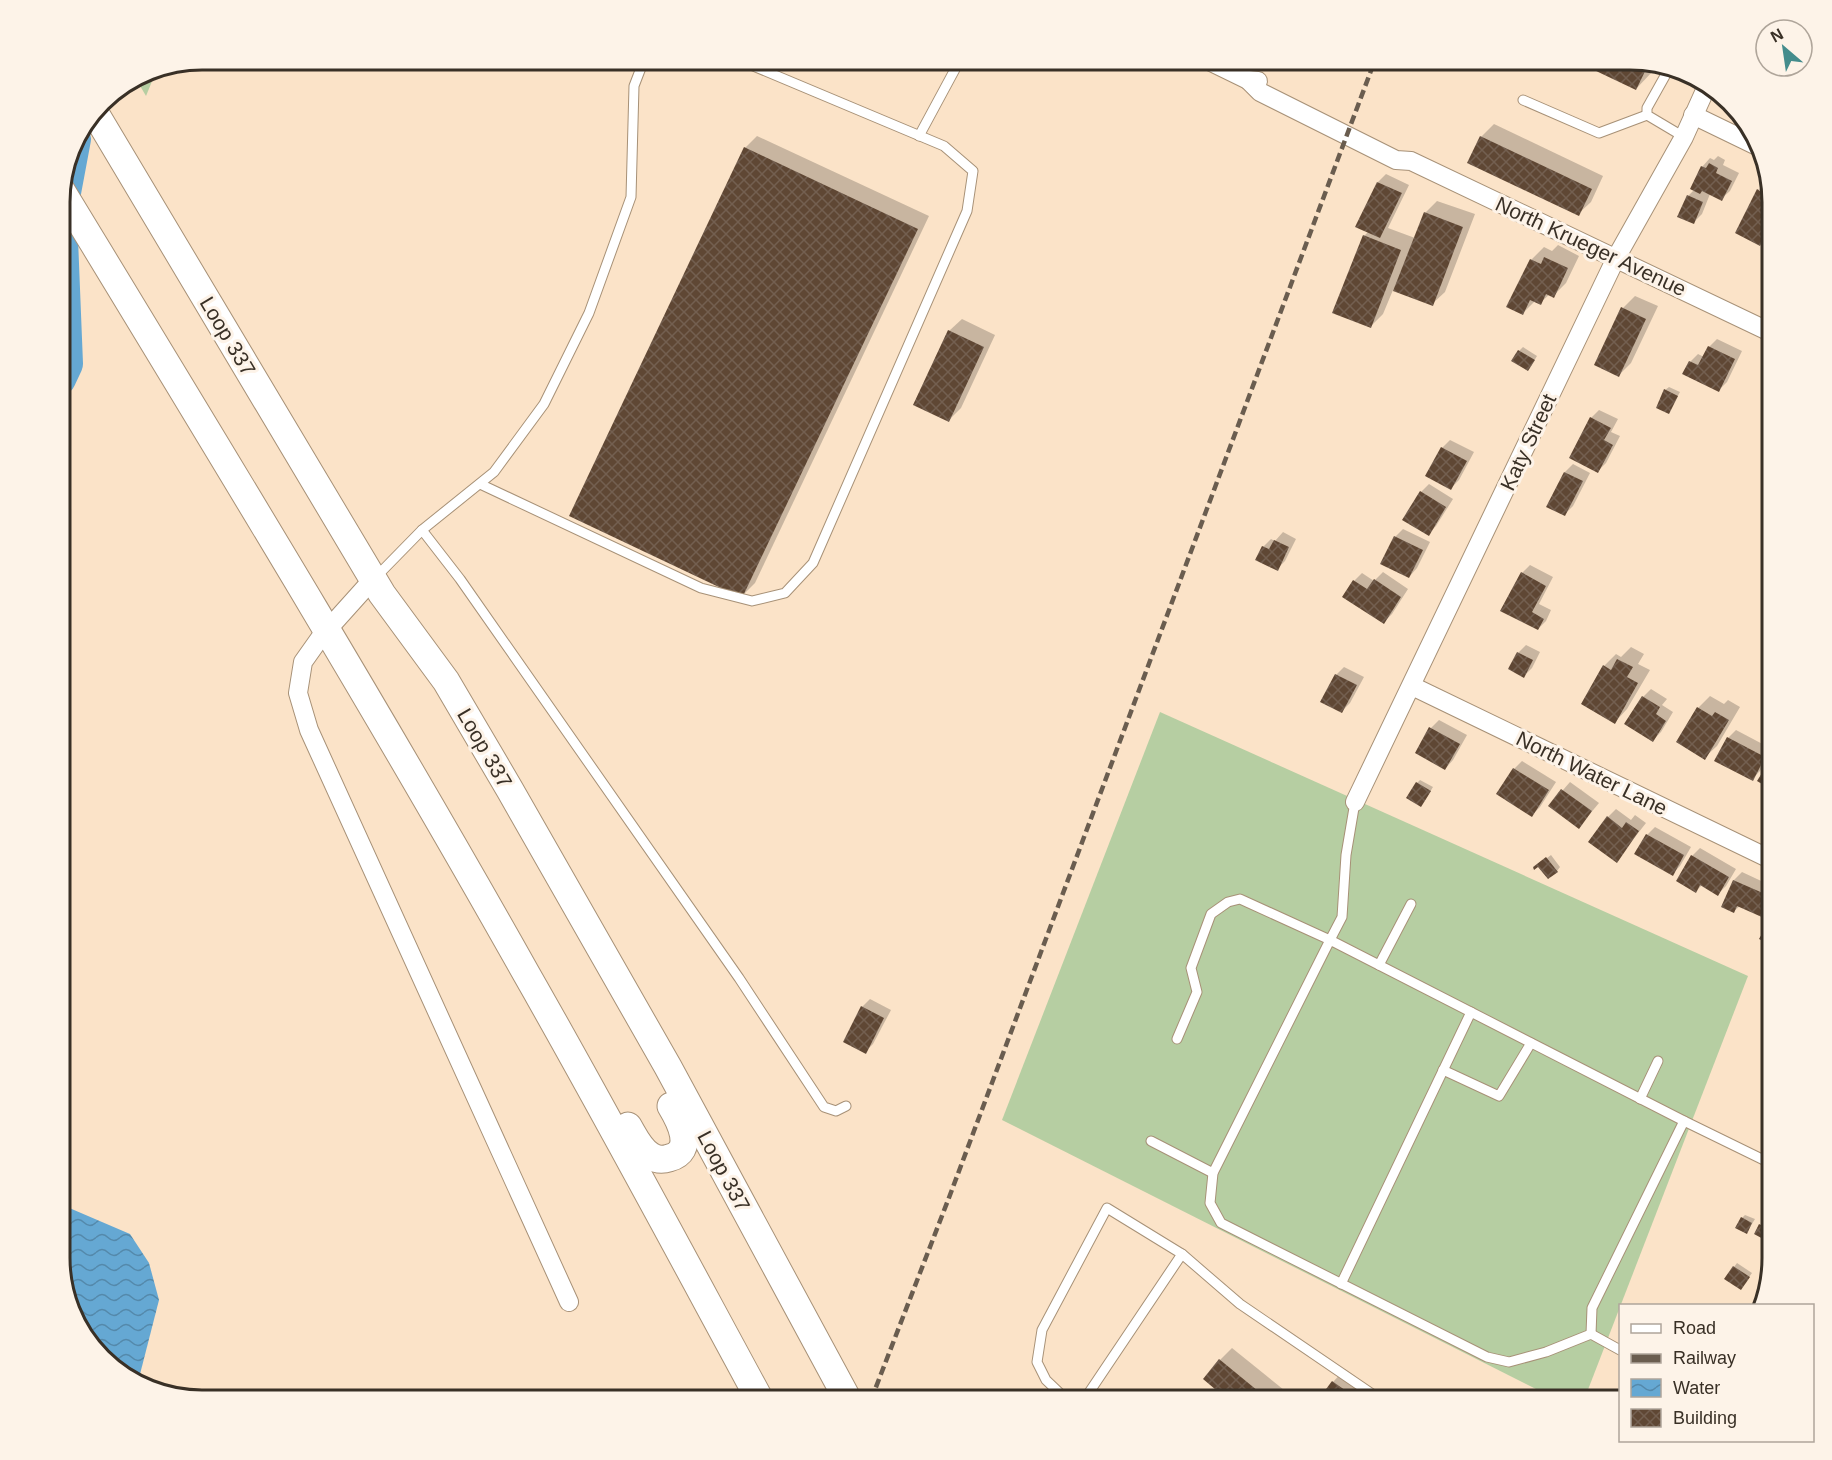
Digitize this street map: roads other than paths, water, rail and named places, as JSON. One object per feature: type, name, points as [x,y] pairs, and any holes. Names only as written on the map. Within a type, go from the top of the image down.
[{"type":"main road","name":"Loop 337","points":[[99,120],[373,579],[446,681],[510,790],[668,1067],[842,1390]]},
{"type":"main road","points":[[71,206],[328,630],[442,827],[626,1150],[755,1390]]},
{"type":"main road","points":[[442,827],[503,905],[641,1148],[661,1160],[672,1158],[681,1150],[684,1143],[684,1132],[680,1121],[546,878],[510,790]]},
{"type":"street","name":"North Krueger Avenue","points":[[1230,71],[1248,80],[1260,92],[1396,160],[1411,161],[1762,328]]},
{"type":"street","name":"Katy Street","points":[[1355,802],[1616,258],[1684,137],[1703,93]]},
{"type":"street","points":[[1693,114],[1746,140]]},
{"type":"street","points":[[373,579],[320,638],[303,662],[298,693],[309,730],[569,1302]]},
{"type":"street","name":"North Water Lane","points":[[1412,686],[1762,855]]},
{"type":"lane","points":[[373,579],[422,530],[494,472],[544,404],[589,313],[631,197],[634,86],[640,71]]},
{"type":"lane","points":[[480,483],[701,588],[752,601],[785,593],[813,563],[967,211],[973,171],[944,146],[765,71]]},
{"type":"lane","points":[[919,136],[954,71]]},
{"type":"lane","points":[[1647,114],[1647,108],[1665,75]]},
{"type":"lane","points":[[1523,99],[1599,133],[1647,114]]},
{"type":"lane","points":[[1647,114],[1684,137]]},
{"type":"lane","points":[[422,530],[467,589],[739,978],[824,1107],[836,1111],[846,1106]]},
{"type":"lane","points":[[1355,802],[1346,855],[1342,917],[1213,1173],[1210,1203],[1221,1223],[1487,1357],[1509,1362],[1546,1352],[1591,1334]]},
{"type":"lane","points":[[1177,1039],[1197,992],[1191,968],[1211,914],[1228,902],[1240,899],[1379,964],[1640,1099],[1762,1159]]},
{"type":"lane","points":[[1379,964],[1411,904]]},
{"type":"lane","points":[[1341,1284],[1471,1012]]},
{"type":"lane","points":[[1443,1070],[1499,1096],[1531,1043]]},
{"type":"lane","points":[[1640,1099],[1658,1061]]},
{"type":"lane","points":[[1591,1334],[1592,1308],[1684,1121]]},
{"type":"lane","points":[[1151,1141],[1213,1173]]},
{"type":"lane","points":[[1057,1390],[1047,1380],[1037,1362],[1042,1330],[1107,1208],[1182,1254],[1240,1304],[1366,1390]]},
{"type":"lane","points":[[1091,1390],[1182,1254]]},
{"type":"lane","points":[[1591,1334],[1619,1349]]},
{"type":"water","points":[[71,1209],[130,1234],[149,1263],[159,1300],[140,1374],[109,1351],[84,1316],[75,1292],[72,1275]]},
{"type":"railway","points":[[875,1390],[1371,71]]}]
